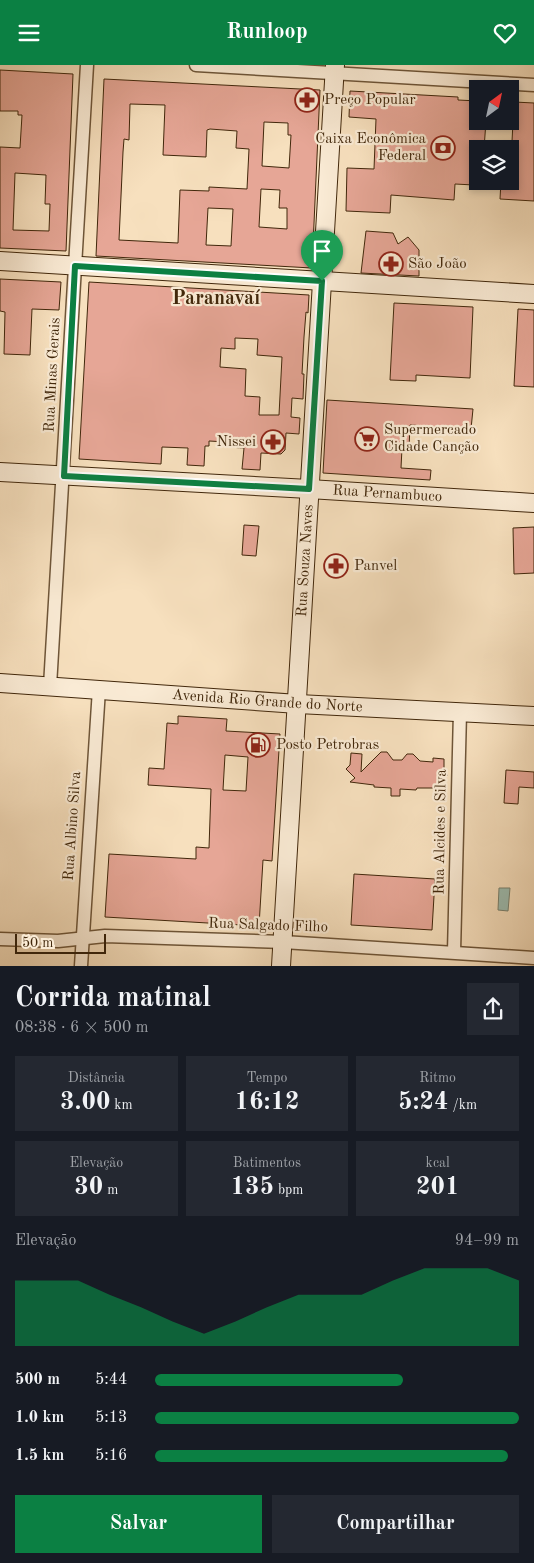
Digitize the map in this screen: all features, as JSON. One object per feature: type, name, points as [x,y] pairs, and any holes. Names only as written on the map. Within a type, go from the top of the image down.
[{"type":"street","name":"Rua Minas Gerais","points":[[50,686],[87,65]]},
{"type":"street","points":[[196,65],[334,69],[534,85]]},
{"type":"street","name":"Rua Souza Naves","points":[[281,965],[298,704],[334,69]]},
{"type":"street","points":[[0,261],[534,294]]},
{"type":"street","name":"Rua Pernambuco","points":[[0,472],[534,503]]},
{"type":"street","name":"Avenida Rio Grande do Norte","points":[[0,683],[298,704],[534,716]]},
{"type":"street","name":"Rua Albino Silva","points":[[81,965],[99,689]]},
{"type":"street","name":"Rua Alcides e Silva","points":[[454,952],[460,712]]},
{"type":"street","name":"Rua Salgado Filho","points":[[0,939],[58,941],[105,936],[283,942],[534,958]]},
{"type":"shaded area","points":[[499,888],[510,888],[508,911],[498,910]]},
{"type":"building","points":[[0,70],[73,74],[66,251],[0,248],[0,147],[20,148],[22,115],[18,115],[18,111],[0,111]],"holes":[[[15,173],[46,175],[45,204],[50,204],[49,231],[13,230]]]},
{"type":"building","points":[[104,79],[320,90],[312,268],[96,256]],"holes":[[[130,104],[165,105],[163,155],[206,157],[207,130],[237,131],[236,148],[249,149],[247,189],[209,187],[209,191],[180,190],[178,243],[119,240],[124,139],[129,140]],[[264,122],[288,123],[288,135],[291,135],[289,168],[262,166]],[[261,189],[280,190],[279,208],[287,208],[287,229],[259,227]],[[208,208],[233,209],[231,246],[206,245]]]},
{"type":"building","points":[[350,91],[458,97],[458,100],[469,101],[469,130],[485,130],[485,140],[469,140],[469,185],[455,184],[454,200],[391,195],[390,213],[346,211],[347,168],[374,169],[376,119],[349,117]]},
{"type":"building","points":[[519,102],[534,103],[534,201],[500,199],[500,190],[519,190],[519,140],[512,140],[513,130],[519,130]]},
{"type":"building","name":"São João","points":[[366,231],[393,233],[398,244],[408,237],[419,250],[419,276],[361,273]]},
{"type":"building","points":[[0,279],[61,282],[59,310],[32,309],[30,355],[4,354],[5,312],[0,311]]},
{"type":"building","points":[[89,282],[309,295],[304,337],[303,399],[292,398],[291,417],[300,418],[299,434],[286,433],[285,450],[281,454],[261,453],[260,470],[242,469],[244,448],[227,447],[227,442],[209,441],[209,446],[205,446],[204,466],[187,465],[188,448],[162,447],[161,464],[79,459]],"holes":[[[235,338],[258,339],[257,355],[282,357],[279,415],[259,415],[260,397],[245,396],[246,369],[220,367],[221,348],[235,349]]]},
{"type":"building","points":[[394,303],[473,307],[470,378],[416,375],[416,381],[390,380]]},
{"type":"building","points":[[518,309],[534,310],[534,387],[514,386]]},
{"type":"building","name":"Supermercado Cidade Canção","points":[[327,400],[473,409],[471,429],[410,425],[409,449],[402,448],[401,468],[431,470],[430,480],[323,473]]},
{"type":"building","points":[[244,525],[259,526],[256,556],[242,555]]},
{"type":"building","points":[[534,527],[534,573],[514,574],[513,528]]},
{"type":"building","points":[[178,716],[227,719],[226,731],[280,734],[272,861],[263,860],[259,926],[105,917],[109,854],[196,859],[196,847],[209,848],[211,789],[148,785],[149,768],[164,769],[167,723],[178,724]],"holes":[[[225,755],[248,757],[246,791],[223,790]]]},
{"type":"building","points":[[381,752],[387,752],[393,760],[402,760],[407,754],[413,754],[420,761],[433,762],[433,758],[444,759],[444,771],[448,775],[439,783],[438,788],[400,789],[400,796],[391,796],[391,788],[350,782],[355,778],[346,769],[350,765],[351,753],[362,754],[361,772]]},
{"type":"building","points":[[506,770],[534,772],[534,788],[519,787],[518,804],[504,803]]},
{"type":"building","points":[[354,874],[435,879],[432,930],[351,925]]},
{"type":"place","name":"Preço Popular","points":[[307,100]]},
{"type":"place","name":"Caixa Econômica Federal","points":[[443,148]]},
{"type":"place","name":"São João","points":[[391,264]]},
{"type":"place","name":"Supermercado Cidade Canção","points":[[367,439]]},
{"type":"place","name":"Nissei","points":[[273,442]]},
{"type":"place","name":"Panvel","points":[[336,566]]},
{"type":"place","name":"Posto Petrobras","points":[[258,745]]},
{"type":"district","name":"Paranavaí","points":[[216,299]]},
{"type":"route","points":[[75,266],[322,281],[309,489],[64,476],[75,266]]}]
